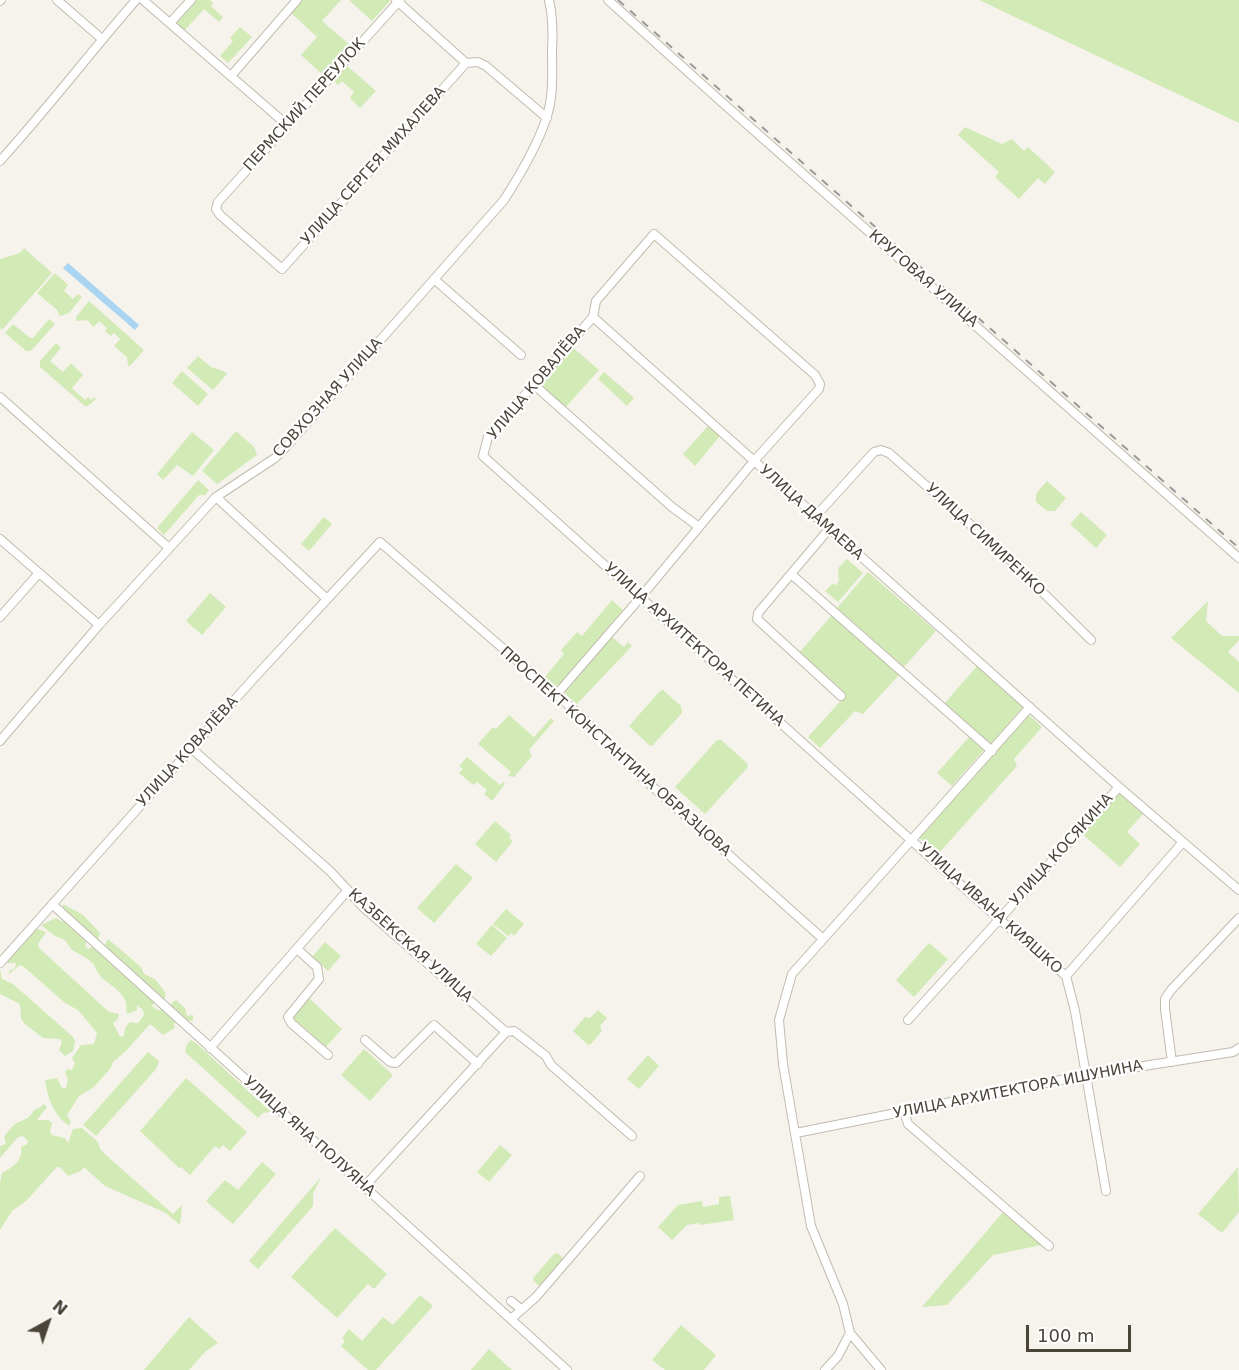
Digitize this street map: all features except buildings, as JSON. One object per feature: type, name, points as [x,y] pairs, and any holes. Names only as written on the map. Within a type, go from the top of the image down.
[{"type":"street","points":[[57,0],[102,39]]},
{"type":"street","points":[[0,161],[136,0]]},
{"type":"street","points":[[143,0],[286,124]]},
{"type":"street","points":[[170,23],[191,0]]},
{"type":"street","points":[[231,76],[297,0]]},
{"type":"street","name":"СОВХОЗНАЯ УЛИЦА","points":[[0,741],[99,625],[216,497],[275,458],[504,200],[525,164],[547,118],[551,98],[553,16],[549,0]]},
{"type":"street","name":"КРУГОВАЯ УЛИЦА","points":[[608,0],[724,105],[1239,558]]},
{"type":"street","points":[[398,1],[466,63],[478,62],[486,66],[547,118]]},
{"type":"street","name":"ПЕРМСКИЙ ПЕРЕУЛОК","points":[[216,209],[218,202],[286,124],[398,1]]},
{"type":"street","name":"УЛИЦА СЕРГЕЯ МИХАЛЕВА","points":[[216,209],[282,269],[466,63]]},
{"type":"street","name":"УЛИЦА КОВАЛЁВА","points":[[484,448],[488,437],[593,317],[596,301],[654,234],[815,375],[820,384],[816,395],[754,461]]},
{"type":"street","points":[[435,279],[521,355]]},
{"type":"street","name":"УЛИЦА ДАМАЕВА","points":[[593,317],[1119,787],[1239,890]]},
{"type":"street","points":[[533,384],[672,507],[699,527]]},
{"type":"street","points":[[0,397],[170,548]]},
{"type":"street","name":"УЛИЦА АРХИТЕКТОРА ПЕТИНА","points":[[484,448],[483,456],[912,839]]},
{"type":"street","name":"УЛИЦА СИМИРЕНКО","points":[[815,517],[874,452],[881,450],[889,453],[1005,555],[1091,640]]},
{"type":"street","points":[[556,695],[754,461]]},
{"type":"street","points":[[216,497],[327,599]]},
{"type":"street","points":[[830,529],[758,613],[757,619],[841,696]]},
{"type":"street","points":[[0,539],[99,625]]},
{"type":"street","name":"УЛИЦА КОВАЛЁВА","points":[[0,963],[192,748],[380,543]]},
{"type":"street","name":"ПРОСПЕКТ КОНСТАНТИНА ОБРАЗЦОВА","points":[[380,543],[581,716],[665,799],[822,938]]},
{"type":"street","points":[[0,617],[39,573]]},
{"type":"street","points":[[791,574],[992,751]]},
{"type":"street","points":[[881,1370],[850,1333],[843,1304],[811,1226],[783,1064],[779,1020],[792,974],[1030,707]]},
{"type":"street","name":"КАЗБЕКСКАЯ УЛИЦА","points":[[192,748],[330,871],[364,908],[506,1032],[514,1031],[546,1056],[550,1065],[632,1136]]},
{"type":"street","name":"УЛИЦА КОСЯКИНА","points":[[908,1020],[1119,787]]},
{"type":"street","name":"УЛИЦА ИВАНА КИЯШКО","points":[[912,839],[1066,976],[1076,1011],[1106,1191]]},
{"type":"street","points":[[1066,976],[1183,842]]},
{"type":"street","points":[[210,1048],[348,890]]},
{"type":"street","name":"УЛИЦА ЯНА ПОЛУЯНА","points":[[52,904],[567,1370]]},
{"type":"street","points":[[1172,1062],[1165,999],[1239,918]]},
{"type":"street","points":[[297,949],[317,967],[320,979],[288,1017],[291,1023],[328,1055]]},
{"type":"street","points":[[365,1040],[390,1062],[396,1063],[434,1025],[478,1064]]},
{"type":"street","points":[[364,1187],[506,1032]]},
{"type":"street","name":"УЛИЦА АРХИТЕКТОРА ИШУНИНА","points":[[796,1133],[1086,1075],[1233,1052],[1239,1048]]},
{"type":"street","points":[[904,1111],[908,1124],[1049,1246]]},
{"type":"street","points":[[511,1319],[536,1297],[640,1176]]},
{"type":"street","points":[[511,1301],[521,1309]]},
{"type":"street","points":[[825,1370],[838,1356],[850,1333]]},
{"type":"green space","points":[[195,0],[210,0],[213,3],[211,6],[223,17],[219,22],[204,9],[184,31],[175,22]]},
{"type":"green space","points":[[302,0],[341,0],[322,21],[351,46],[324,76],[301,55],[317,37],[291,13]]},
{"type":"green space","points":[[349,0],[389,0],[390,1],[372,21]]},
{"type":"green space","points":[[979,0],[1239,0],[1239,123]]},
{"type":"green space","points":[[240,27],[252,37],[228,63],[220,56],[233,41],[230,38]]},
{"type":"green space","points":[[345,64],[376,91],[360,108],[350,98],[354,92],[342,81],[338,85],[331,79]]},
{"type":"green space","points":[[965,127],[1002,144],[1012,139],[1024,151],[1028,147],[1055,172],[1045,184],[1038,178],[1019,199],[995,177],[999,172],[958,135]]},
{"type":"green space","points":[[24,248],[52,273],[2,330],[0,328],[0,259],[20,253]]},
{"type":"green space","points":[[55,273],[68,285],[64,291],[73,299],[78,294],[82,297],[69,313],[60,316],[57,310],[37,293]]},
{"type":"green space","points":[[89,301],[144,350],[130,366],[128,366],[127,357],[114,346],[120,339],[114,333],[111,336],[105,331],[107,328],[99,321],[94,327],[87,320],[76,321],[76,317]]},
{"type":"green space","points":[[49,319],[55,324],[31,351],[26,351],[5,333],[13,324],[33,338]]},
{"type":"green space","points":[[56,343],[61,348],[50,361],[63,372],[71,363],[83,375],[72,388],[85,400],[88,397],[92,400],[94,397],[96,399],[88,406],[85,406],[40,367],[40,361]]},
{"type":"green space","points":[[571,346],[599,370],[565,408],[538,384]]},
{"type":"green space","points":[[198,356],[211,367],[227,374],[213,390],[187,368]]},
{"type":"green space","points":[[182,371],[208,394],[198,406],[172,383]]},
{"type":"green space","points":[[604,372],[634,398],[627,406],[598,379]]},
{"type":"green space","points":[[708,426],[720,436],[695,466],[683,454]]},
{"type":"green space","points":[[236,431],[254,447],[257,455],[217,484],[202,471]]},
{"type":"green space","points":[[192,432],[214,450],[193,476],[177,465],[163,480],[157,474]]},
{"type":"green space","points":[[198,480],[209,490],[205,495],[199,495],[164,535],[157,528]]},
{"type":"green space","points":[[1047,481],[1066,498],[1055,511],[1047,511],[1036,502],[1036,494]]},
{"type":"green space","points":[[1081,512],[1107,535],[1096,548],[1070,524]]},
{"type":"green space","points":[[324,517],[332,524],[309,551],[301,544]]},
{"type":"green space","points":[[847,559],[863,573],[838,602],[825,591],[839,581],[838,568]]},
{"type":"green space","points":[[868,572],[936,631],[904,667],[837,608]]},
{"type":"green space","points":[[210,593],[226,607],[202,635],[186,621]]},
{"type":"green space","points":[[612,600],[623,610],[559,685],[555,686],[545,677],[564,654],[561,650],[577,632],[582,636]]},
{"type":"green space","points":[[1208,601],[1206,621],[1222,636],[1239,636],[1239,640],[1228,652],[1239,662],[1239,693],[1171,638]]},
{"type":"green space","points":[[832,615],[899,675],[863,714],[855,711],[820,748],[808,737],[845,696],[798,654]]},
{"type":"green space","points":[[612,637],[624,647],[628,642],[632,646],[577,704],[566,695],[565,691]]},
{"type":"green space","points":[[978,665],[1024,706],[991,744],[944,704]]},
{"type":"green space","points":[[663,690],[681,706],[682,713],[652,746],[629,726]]},
{"type":"green space","points":[[1027,713],[1042,727],[1014,759],[1017,766],[938,854],[917,836]]},
{"type":"green space","points":[[509,715],[534,737],[551,718],[554,721],[529,750],[532,756],[514,777],[508,776],[511,772],[478,744],[493,727],[496,729]]},
{"type":"green space","points":[[969,737],[984,750],[952,786],[937,773]]},
{"type":"green space","points":[[717,740],[721,740],[747,763],[748,767],[705,814],[675,787]]},
{"type":"green space","points":[[467,757],[500,785],[503,782],[505,784],[492,801],[484,794],[487,790],[477,782],[473,785],[459,773],[463,769],[459,766]]},
{"type":"green space","points":[[1116,791],[1143,814],[1127,832],[1140,844],[1120,867],[1080,832]]},
{"type":"green space","points":[[495,821],[511,835],[509,838],[513,841],[496,862],[475,844]]},
{"type":"green space","points":[[456,864],[473,878],[434,923],[417,908]]},
{"type":"green space","points":[[63,904],[83,915],[100,933],[98,940],[88,938],[85,945],[88,949],[97,944],[103,948],[108,939],[141,967],[144,974],[155,979],[166,996],[161,1003],[156,1000],[152,1006],[157,1010],[173,1008],[171,1004],[176,1000],[185,1008],[187,1016],[193,1015],[193,1021],[178,1021],[174,1024],[175,1028],[163,1035],[150,1024],[113,1062],[110,1069],[93,1088],[79,1096],[67,1115],[71,1122],[69,1126],[52,1106],[45,1080],[57,1078],[62,1088],[66,1088],[68,1079],[65,1072],[67,1069],[72,1070],[75,1063],[72,1058],[81,1045],[94,1044],[97,1033],[78,1010],[65,1003],[24,967],[20,965],[9,974],[9,971],[15,968],[16,963],[4,963],[36,928],[46,932],[38,944],[39,948],[109,1012],[119,1014],[118,1019],[113,1023],[120,1037],[124,1036],[125,1028],[130,1022],[138,1023],[144,1015],[143,1010],[137,1005],[137,1010],[127,1014],[123,996],[101,977],[93,963],[74,951],[65,940],[55,936],[41,925],[56,918],[68,921]]},
{"type":"green space","points":[[506,909],[524,924],[514,936],[511,933],[508,936],[493,924]]},
{"type":"green space","points":[[492,925],[507,938],[491,956],[476,944]]},
{"type":"green space","points":[[325,942],[341,956],[328,971],[312,957]]},
{"type":"green space","points":[[929,943],[948,959],[914,997],[896,980]]},
{"type":"green space","points":[[0,969],[2,979],[13,984],[73,1037],[75,1041],[73,1051],[65,1056],[59,1050],[62,1042],[60,1039],[43,1038],[25,1024],[21,1019],[20,1004],[0,994]]},
{"type":"green space","points":[[309,998],[342,1029],[326,1047],[292,1017]]},
{"type":"green space","points":[[598,1010],[607,1018],[600,1026],[602,1031],[590,1045],[573,1031],[585,1017],[590,1018]]},
{"type":"green space","points":[[191,1040],[271,1112],[263,1113],[258,1118],[185,1052]]},
{"type":"green space","points":[[364,1049],[393,1075],[370,1101],[341,1075]]},
{"type":"green space","points":[[148,1052],[159,1061],[156,1069],[96,1136],[83,1125]]},
{"type":"green space","points":[[648,1055],[659,1066],[639,1089],[627,1079]]},
{"type":"green space","points":[[186,1078],[247,1132],[230,1151],[223,1145],[219,1149],[215,1146],[190,1175],[181,1167],[179,1168],[140,1131]]},
{"type":"green space","points":[[44,1104],[47,1107],[37,1120],[48,1120],[52,1123],[50,1131],[52,1135],[65,1138],[68,1143],[73,1129],[82,1128],[98,1142],[100,1149],[107,1156],[173,1214],[182,1205],[180,1225],[166,1213],[105,1186],[84,1167],[81,1171],[68,1176],[60,1167],[57,1167],[26,1201],[12,1211],[0,1230],[2,1173],[16,1163],[21,1147],[28,1141],[23,1136],[18,1137],[0,1158],[0,1146],[6,1144],[4,1137],[13,1126],[28,1118],[34,1110]]},
{"type":"green space","points":[[500,1145],[512,1155],[489,1182],[477,1172]]},
{"type":"green space","points":[[262,1162],[276,1174],[233,1224],[206,1201],[225,1180],[238,1190]]},
{"type":"green space","points":[[1238,1167],[1239,1212],[1222,1233],[1198,1214]]},
{"type":"green space","points":[[321,1177],[313,1194],[313,1206],[258,1269],[249,1261]]},
{"type":"green space","points":[[730,1196],[734,1220],[687,1225],[672,1240],[658,1227],[678,1205],[702,1201],[703,1207],[719,1204],[719,1197]]},
{"type":"green space","points":[[1003,1212],[1042,1245],[993,1255],[947,1305],[922,1307]]},
{"type":"green space","points":[[335,1228],[387,1274],[374,1289],[368,1284],[337,1318],[291,1277]]},
{"type":"green space","points":[[557,1253],[563,1258],[562,1262],[543,1284],[538,1285],[533,1280],[534,1277]]},
{"type":"green space","points":[[420,1295],[433,1306],[376,1370],[368,1370],[341,1346],[345,1341],[342,1338],[349,1329],[362,1341],[383,1317],[393,1325]]},
{"type":"green space","points":[[189,1317],[218,1343],[206,1351],[189,1370],[144,1370]]},
{"type":"green space","points":[[681,1325],[716,1355],[704,1370],[665,1370],[652,1360]]},
{"type":"green space","points":[[489,1349],[512,1370],[471,1370]]},
{"type":"water","points":[[68,263],[139,325],[135,330],[63,268]]},
{"type":"railway","points":[[618,0],[1239,548]]}]
